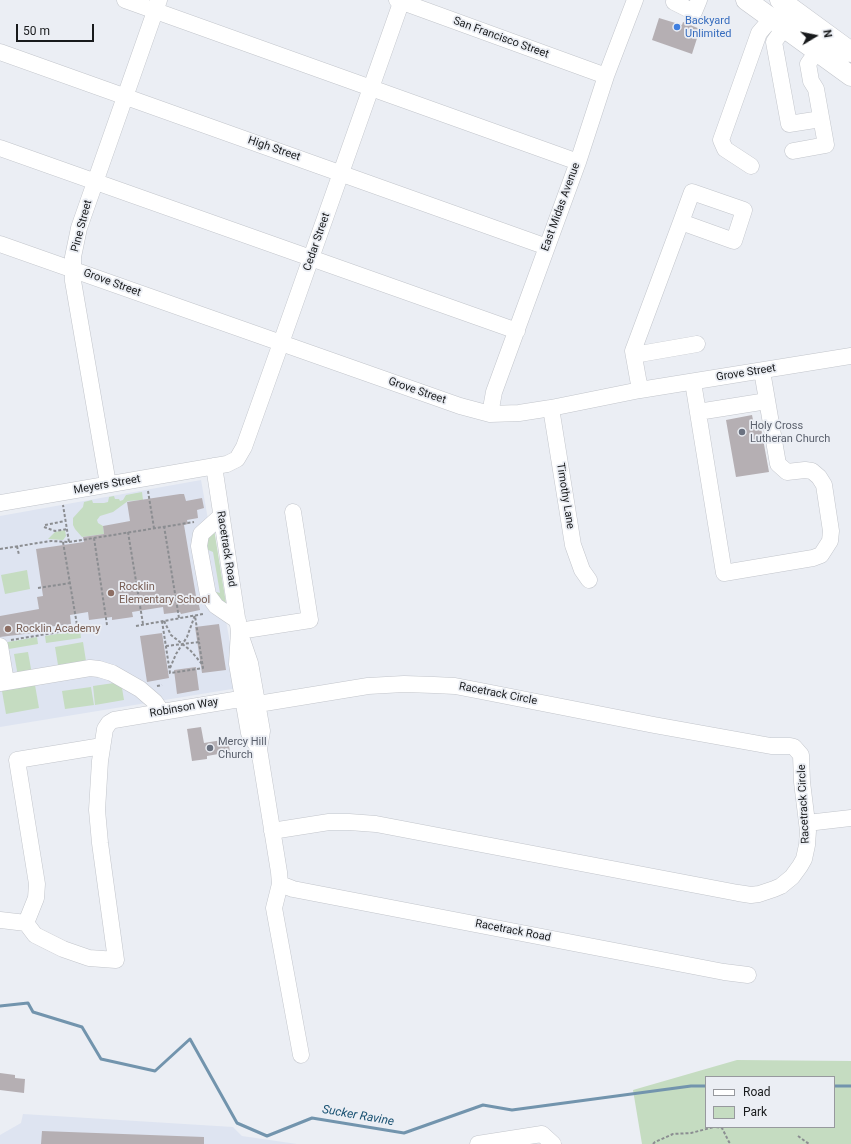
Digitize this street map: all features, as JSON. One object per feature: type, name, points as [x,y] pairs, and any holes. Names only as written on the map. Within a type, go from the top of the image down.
[{"type":"main road","points":[[746,0],[817,51],[849,69]]},
{"type":"main road","points":[[780,0],[851,52]]},
{"type":"main road","points":[[778,23],[788,20],[823,31]]},
{"type":"street","points":[[125,0],[157,5],[371,88],[578,162]]},
{"type":"street","name":"East Midas Avenue","points":[[490,414],[494,392],[578,162],[606,76],[635,0]]},
{"type":"street","points":[[674,2],[694,12],[699,0]]},
{"type":"street","name":"San Francisco Street","points":[[400,1],[606,76]]},
{"type":"street","name":"Cedar Street","points":[[214,466],[233,462],[241,454],[282,343],[400,1]]},
{"type":"street","name":"Pine Street","points":[[108,484],[73,281],[73,257],[79,228],[157,5]]},
{"type":"street","points":[[778,23],[774,42],[789,124],[821,119]]},
{"type":"street","points":[[751,166],[725,149],[721,140],[760,33],[778,23]]},
{"type":"street","points":[[793,151],[826,145],[816,89],[811,81],[808,64],[817,51]]},
{"type":"street","name":"High Street","points":[[0,52],[341,172],[547,247]]},
{"type":"street","points":[[0,148],[517,331]]},
{"type":"street","points":[[640,390],[633,352],[680,222]]},
{"type":"street","name":"Grove Street","points":[[0,244],[460,406],[490,414],[518,413],[551,408],[640,390],[851,356]]},
{"type":"street","points":[[634,355],[697,344]]},
{"type":"street","points":[[693,382],[724,573],[812,558],[821,555],[830,541],[831,531],[824,485],[819,477],[812,471],[804,470],[787,472],[778,464],[762,371]]},
{"type":"street","points":[[698,412],[767,401]]},
{"type":"street","name":"Timothy Lane","points":[[551,408],[573,544],[582,570],[589,580]]},
{"type":"street","name":"Meyers Street","points":[[0,503],[214,466]]},
{"type":"street","name":"Racetrack Road","points":[[214,466],[238,626],[250,663],[251,703],[262,731],[260,749],[280,884],[274,908],[301,1055]]},
{"type":"street","points":[[221,516],[201,534],[199,546],[208,595],[216,606],[238,626],[310,620],[293,512]]},
{"type":"street","points":[[4,643],[3,682],[90,668],[99,669],[112,673],[140,689],[155,702],[162,712]]},
{"type":"street","name":"Racetrack Circle","points":[[251,703],[368,686],[412,684],[455,686],[654,725],[771,746],[794,747],[799,752],[802,760],[802,782],[807,823],[806,852],[796,872],[781,886],[767,892],[751,895],[376,824],[329,822],[272,831]]},
{"type":"street","name":"Robinson Way","points":[[102,746],[105,729],[109,723],[114,720],[240,699],[251,703]]},
{"type":"street","points":[[0,920],[26,923],[35,935],[63,949],[89,958],[116,960],[97,810],[102,746],[16,760],[37,884],[36,898],[26,923]]},
{"type":"street","points":[[807,823],[851,818]]},
{"type":"street","name":"Racetrack Road","points":[[280,884],[296,890],[724,972],[748,975]]},
{"type":"street","points":[[478,1144],[542,1134],[553,1144]]},
{"type":"path","points":[[148,490],[154,528]]},
{"type":"path","points":[[62,505],[69,542]]},
{"type":"path","points":[[65,521],[45,526],[55,531],[66,529]]},
{"type":"path","points":[[0,549],[51,541],[69,542],[195,522]]},
{"type":"path","points":[[164,526],[178,618]]},
{"type":"path","points":[[128,532],[143,624]]},
{"type":"path","points":[[94,538],[107,625]]},
{"type":"path","points":[[4,643],[77,630],[63,542]]},
{"type":"path","points":[[17,546],[19,556]]},
{"type":"path","points":[[38,588],[70,583]]},
{"type":"path","points":[[136,626],[203,614]]},
{"type":"path","points":[[163,621],[170,673],[203,668],[195,615]]},
{"type":"path","points":[[170,669],[176,654],[187,637],[195,615]]},
{"type":"path","points":[[163,621],[171,635],[190,650],[202,665]]},
{"type":"path","points":[[166,646],[199,642]]},
{"type":"path","points":[[653,1144],[673,1134],[691,1133],[711,1128]]},
{"type":"path","points":[[722,1128],[731,1144]]},
{"type":"path","points":[[798,1136],[809,1144]]},
{"type":"shaded area","name":"Rocklin Elementary School","points":[[201,480],[238,688],[0,727],[0,516]]},
{"type":"shaded area","points":[[23,1114],[233,1127],[242,1136],[297,1144],[0,1144],[0,1135],[21,1123]]},
{"type":"green space","points":[[142,492],[143,500],[128,501],[113,512],[100,516],[97,520],[98,523],[103,526],[104,534],[82,537],[75,529],[73,525],[73,518],[83,507],[84,502],[92,500],[93,503],[104,503],[108,502],[109,497],[114,496],[115,499],[119,499],[120,501],[123,500],[126,495]]},
{"type":"green space","points":[[214,529],[226,605],[213,591],[220,593],[213,552],[206,549],[205,540]]},
{"type":"green space","points":[[65,530],[66,536],[63,540],[48,539],[55,532]]},
{"type":"green space","points":[[27,570],[30,589],[5,594],[1,575]]},
{"type":"green space","points":[[80,630],[81,638],[46,643],[45,636]]},
{"type":"green space","points":[[37,637],[38,644],[3,650],[2,643]]},
{"type":"green space","points":[[83,642],[86,661],[58,665],[55,647]]},
{"type":"green space","points":[[28,652],[33,680],[19,682],[14,654]]},
{"type":"green space","points":[[121,682],[124,700],[95,705],[93,686]]},
{"type":"green space","points":[[35,685],[39,708],[6,714],[2,691]]},
{"type":"green space","points":[[91,687],[94,705],[65,709],[62,691]]},
{"type":"green space","points":[[737,1060],[851,1061],[851,1144],[642,1144],[633,1090]]},
{"type":"building","points":[[659,18],[682,25],[683,22],[700,29],[692,54],[652,40]]},
{"type":"building","points":[[752,415],[755,430],[761,428],[769,472],[736,477],[726,420]]},
{"type":"building","points":[[184,494],[186,501],[202,498],[204,508],[197,510],[198,518],[187,520],[188,524],[184,525],[196,596],[200,610],[181,614],[180,612],[164,614],[163,607],[132,612],[133,617],[112,620],[112,617],[89,620],[88,612],[70,615],[71,624],[48,627],[49,631],[0,637],[0,616],[39,609],[37,597],[43,596],[36,549],[84,542],[83,537],[104,534],[103,526],[130,521],[127,502]]},
{"type":"building","points":[[219,624],[226,670],[202,673],[195,627]]},
{"type":"building","points":[[162,633],[169,678],[147,682],[140,636]]},
{"type":"building","points":[[196,667],[199,690],[177,694],[174,670]]},
{"type":"building","name":"Mercy Hill Church","points":[[201,727],[204,743],[228,739],[230,752],[207,756],[207,759],[192,761],[187,729]]},
{"type":"building","points":[[0,1073],[15,1075],[15,1078],[25,1079],[24,1093],[0,1090]]},
{"type":"building","points":[[42,1131],[204,1137],[204,1144],[41,1144]]},
{"type":"waterway","name":"Sucker Ravine","points":[[0,1006],[28,1003],[33,1012],[82,1027],[101,1059],[155,1071],[190,1039],[237,1123],[267,1136],[312,1118],[404,1133],[483,1105],[512,1110],[691,1086],[705,1086]]},
{"type":"waterway","name":"Sucker Ravine","points":[[835,1086],[851,1086]]},
{"type":"place","name":"Backyard Unlimited","points":[[677,27]]},
{"type":"place","name":"Holy Cross Lutheran Church","points":[[742,432]]},
{"type":"place","name":"Rocklin Elementary School","points":[[111,593]]},
{"type":"place","name":"Rocklin Academy","points":[[8,629]]},
{"type":"place","name":"Mercy Hill Church","points":[[210,748]]}]
